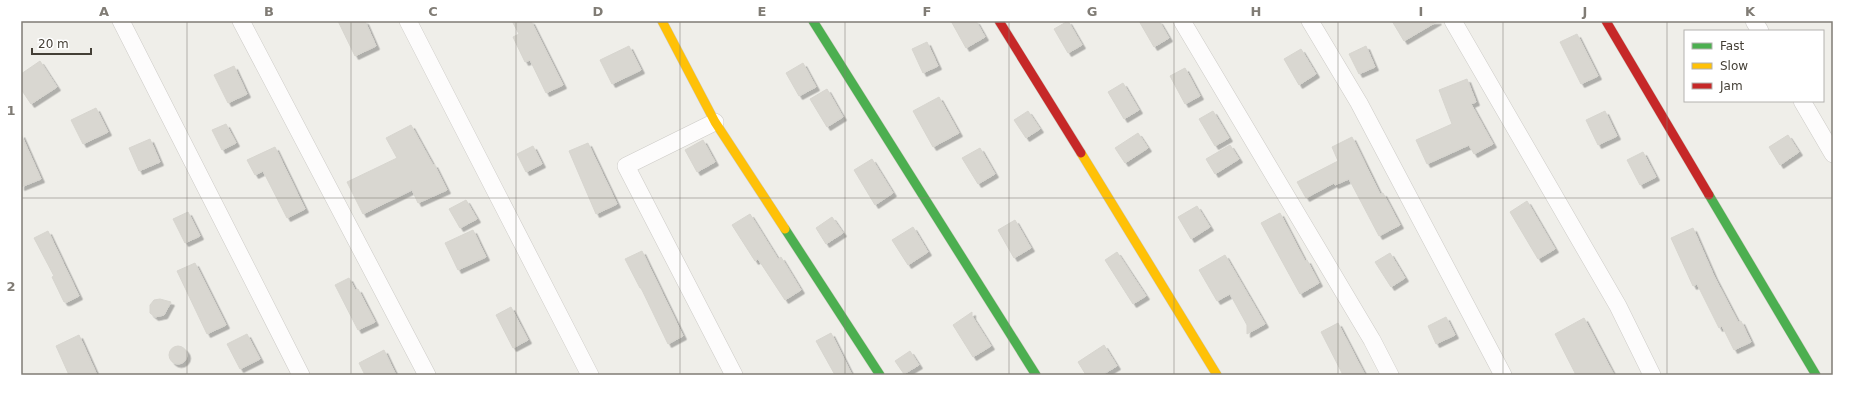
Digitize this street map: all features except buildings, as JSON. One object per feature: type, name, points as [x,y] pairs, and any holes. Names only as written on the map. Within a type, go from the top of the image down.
[{"type":"street","points":[[121,21],[300,375]]},
{"type":"street","points":[[242,21],[427,375]]},
{"type":"street","points":[[408,21],[590,375]]},
{"type":"street","points":[[662,21],[715,122],[880,375]]},
{"type":"street","points":[[813,21],[1036,375]]},
{"type":"street","points":[[999,21],[1216,375]]},
{"type":"street","points":[[1182,21],[1372,340],[1390,375]]},
{"type":"street","points":[[1310,21],[1359,103],[1503,375]]},
{"type":"street","points":[[1453,21],[1618,306],[1652,375]]},
{"type":"street","points":[[1606,21],[1816,375]]},
{"type":"street","points":[[1754,21],[1759,30]]},
{"type":"street","points":[[1803,102],[1833,154]]},
{"type":"street","points":[[715,122],[626,166],[734,375]]},
{"type":"traffic: fast","points":[[813,21],[1036,375]]},
{"type":"traffic: fast","points":[[1709,195],[1816,375]]},
{"type":"traffic: fast","points":[[785,229],[880,375]]},
{"type":"traffic: slow","points":[[662,21],[715,122],[785,229]]},
{"type":"traffic: slow","points":[[1081,153],[1217,375]]},
{"type":"traffic: jam","points":[[999,21],[1081,153]]},
{"type":"traffic: jam","points":[[1606,21],[1709,195]]}]
